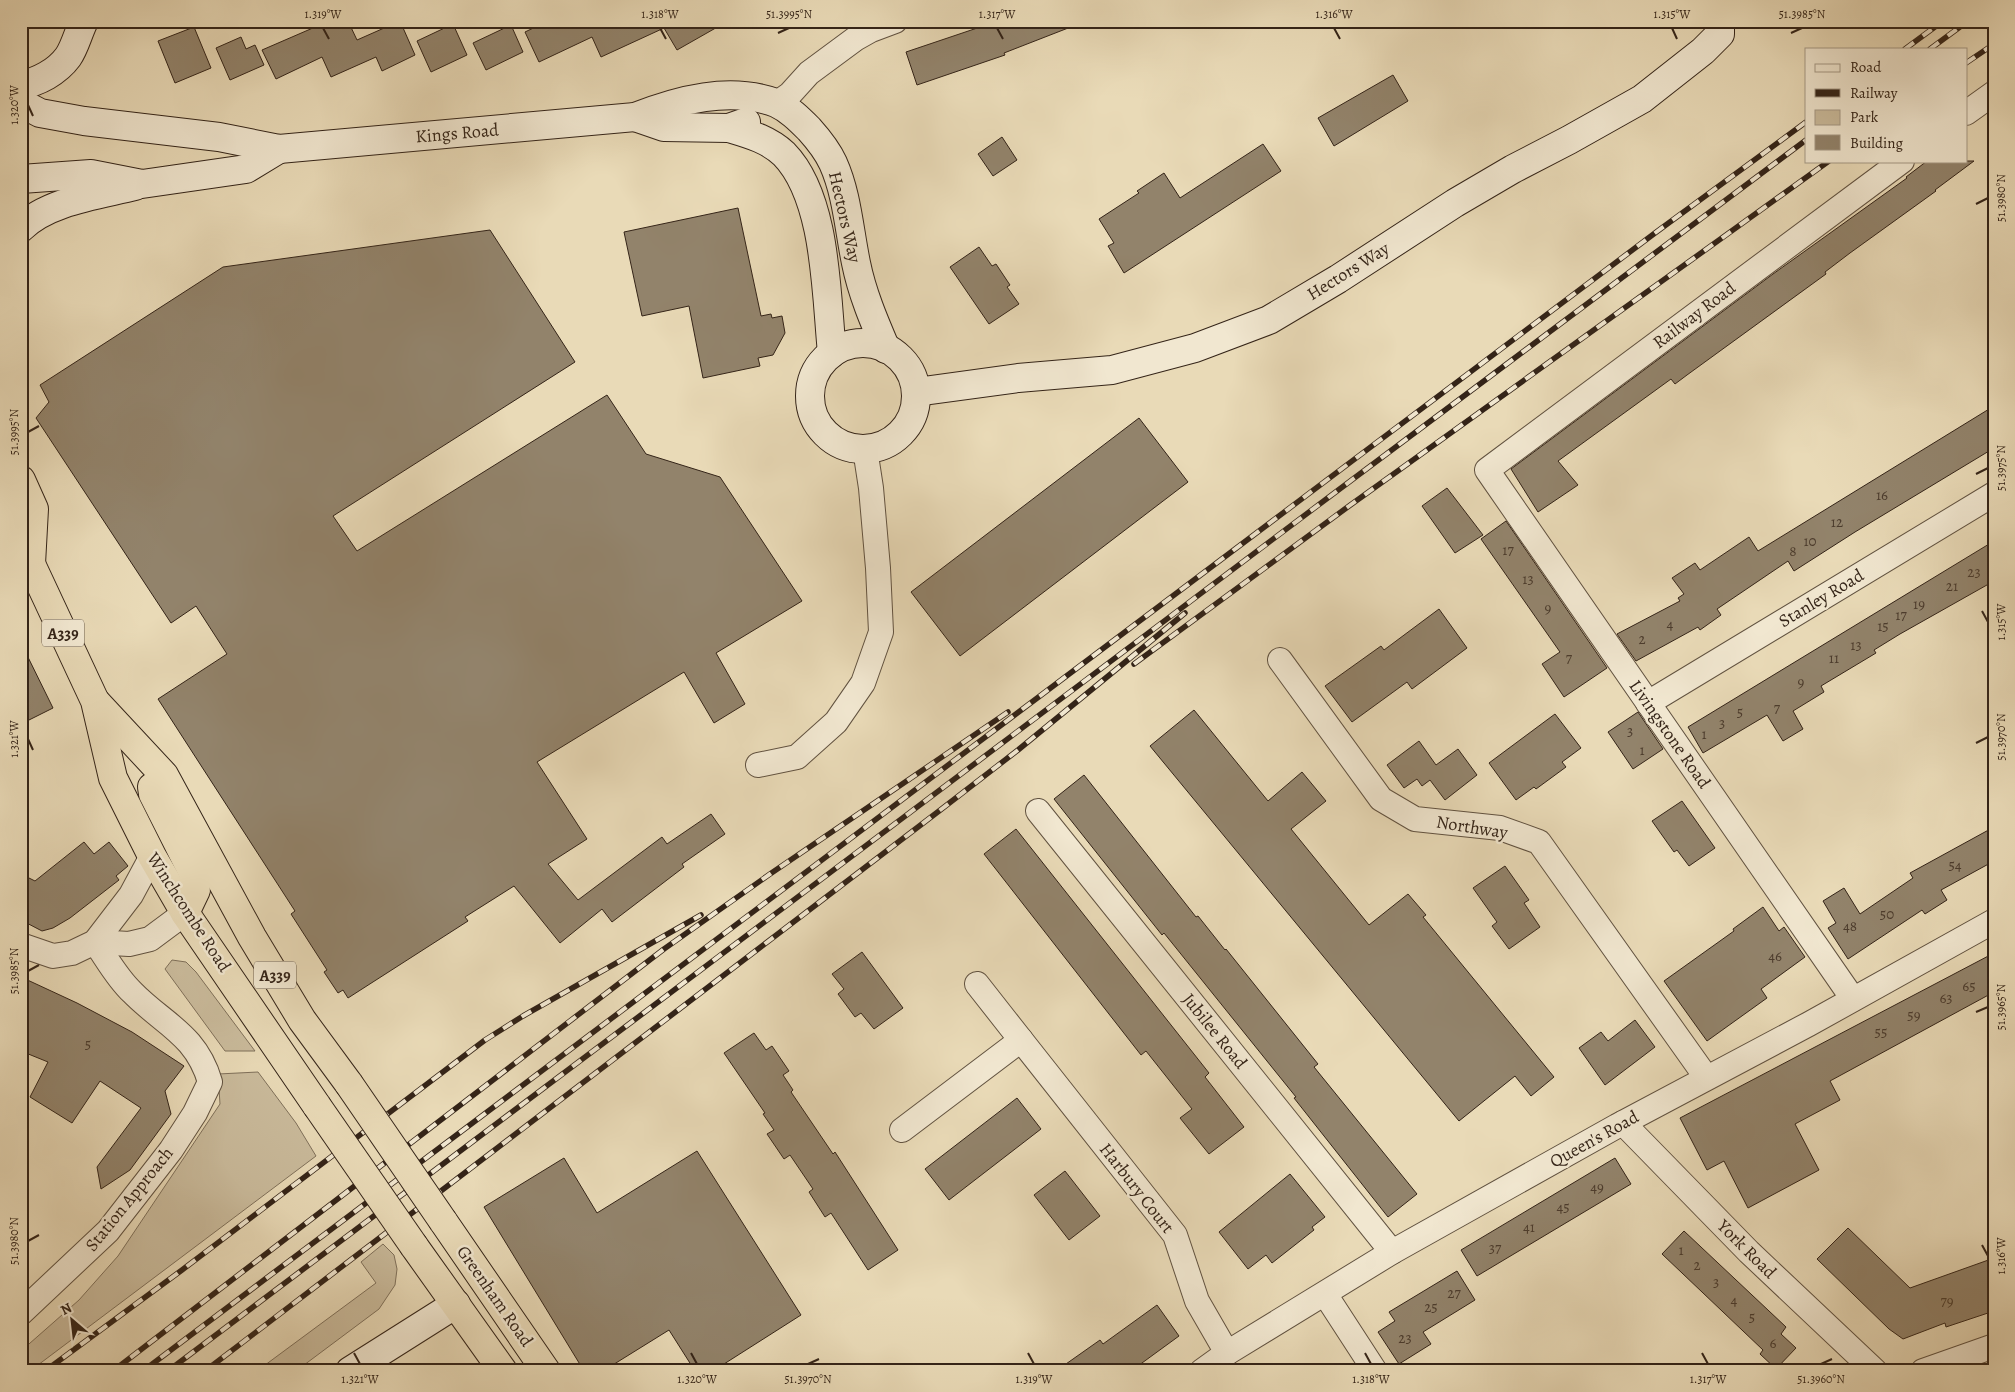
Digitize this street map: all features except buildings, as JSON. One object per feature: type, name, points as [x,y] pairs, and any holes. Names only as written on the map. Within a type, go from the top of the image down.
[{"type":"highway","name":"Winchcombe Road","points":[[21,480],[34,509],[26,558],[95,701],[113,778],[152,856],[186,913],[414,1246]]},
{"type":"highway","name":"Winchcombe Road","points":[[95,701],[164,775],[252,937],[302,1020],[350,1084],[443,1221]]},
{"type":"highway","points":[[146,755],[153,794],[193,873],[196,890],[186,913]]},
{"type":"highway","name":"Greenham Road","points":[[443,1221],[546,1371]]},
{"type":"highway","name":"Greenham Road","points":[[414,1246],[503,1371]]},
{"type":"main road","points":[[21,85],[32,83],[56,69],[68,57],[84,21]]},
{"type":"main road","name":"Hectors Way","points":[[916,392],[1018,378],[1112,370],[1195,348],[1269,320],[1338,279],[1463,198],[1642,99],[1704,52],[1720,34],[1720,21]]},
{"type":"main road","name":"Kings Road","points":[[21,103],[40,112],[84,121],[219,137],[279,149],[635,117],[664,106],[708,97],[738,96],[776,104]]},
{"type":"main road","name":"Hectors Way","points":[[776,104],[799,120],[816,136],[833,163],[848,212],[862,286],[872,317],[886,348]]},
{"type":"main road","name":"Kings Road","points":[[635,117],[664,127],[729,128],[750,120],[776,104]]},
{"type":"main road","name":"Hectors Way","points":[[729,128],[759,137],[771,144],[794,166],[803,185],[816,220],[823,259],[832,353]]},
{"type":"main road","name":"Kings Road","points":[[21,179],[91,174],[142,184],[246,169],[279,149]]},
{"type":"main road","points":[[21,228],[41,212],[57,206],[142,184]]},
{"type":"main road","points":[[853,344],[876,345],[886,348],[908,368],[914,380],[916,392],[914,410],[907,425],[896,438],[881,446],[865,449],[850,448],[836,442],[825,433],[816,421],[811,407],[810,392],[814,377],[832,353],[853,344]]},
{"type":"main road","points":[[350,1371],[456,1304]]},
{"type":"street","name":"Kings Road","points":[[776,104],[809,73],[856,40],[871,30],[895,21]]},
{"type":"street","points":[[798,85],[797,95],[800,107],[816,136]]},
{"type":"street","points":[[1968,112],[1994,93]]},
{"type":"street","name":"Railway Road","points":[[1487,470],[1901,162]]},
{"type":"street","points":[[758,765],[797,757],[836,722],[863,683],[881,632],[878,568],[871,488],[865,449]]},
{"type":"street","name":"Livingstone Road","points":[[1487,470],[1854,999]]},
{"type":"street","name":"Stanley Road","points":[[1648,703],[1994,494]]},
{"type":"street","name":"Northway","points":[[1280,660],[1382,799],[1416,819],[1500,828],[1539,842],[1706,1077]]},
{"type":"street","name":"Jubilee Road","points":[[1038,811],[1392,1252]]},
{"type":"street","points":[[21,945],[53,956],[72,953],[95,942],[131,896],[152,856]]},
{"type":"street","points":[[95,942],[129,944],[150,939],[186,913]]},
{"type":"street","name":"Queen's Road","points":[[1202,1371],[1227,1353],[1392,1252],[1624,1122],[1854,999],[1994,921]]},
{"type":"street","name":"Station Approach","points":[[21,1313],[108,1231],[170,1150],[195,1113],[210,1082],[206,1069],[193,1048],[174,1026],[133,993],[118,976],[95,942]]},
{"type":"street","name":"Harbury Court","points":[[977,984],[1175,1235],[1197,1301],[1227,1353]]},
{"type":"street","points":[[902,1130],[1020,1040]]},
{"type":"street","name":"York Road","points":[[1624,1122],[1749,1252],[1876,1371]]},
{"type":"street","points":[[1325,1294],[1375,1371]]},
{"type":"street","points":[[1923,1371],[1994,1346]]},
{"type":"green space","points":[[172,960],[186,962],[196,972],[255,1051],[225,1051],[165,969]]},
{"type":"green space","points":[[258,1072],[296,1123],[316,1156],[30,1371],[21,1371],[21,1351],[79,1300],[118,1256],[220,1104],[218,1074]]},
{"type":"green space","points":[[383,1244],[394,1255],[397,1269],[395,1285],[379,1309],[296,1371],[257,1371],[376,1283],[361,1262]]},
{"type":"railway","points":[[1906,48],[1943,21]]},
{"type":"railway","points":[[1931,48],[1968,21]]},
{"type":"railway","points":[[1968,62],[1994,44]]},
{"type":"railway","points":[[143,1371],[1655,233],[1805,123]]},
{"type":"railway","points":[[168,1371],[1805,141]]},
{"type":"railway","points":[[1134,664],[1349,506],[1828,162]]},
{"type":"railway","points":[[205,1371],[1018,750],[1185,613]]},
{"type":"railway","points":[[113,1371],[664,949],[770,874],[1008,712]]},
{"type":"railway","points":[[45,1371],[182,1270],[485,1040],[523,1016],[701,915]]}]
